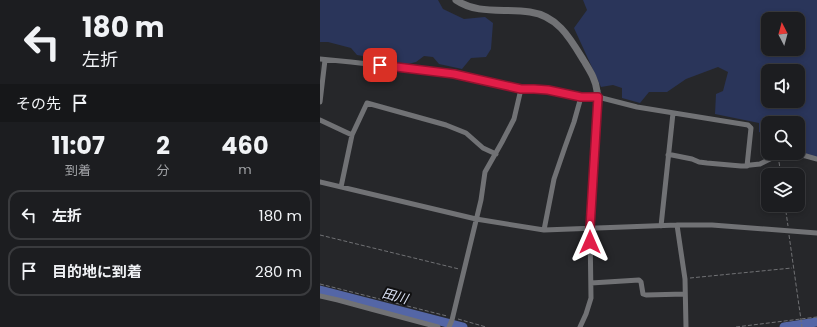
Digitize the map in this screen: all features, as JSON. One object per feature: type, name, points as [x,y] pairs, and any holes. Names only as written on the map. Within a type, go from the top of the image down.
[{"type":"street","points":[[456,0],[471,8],[530,12],[552,20],[571,39],[595,81],[598,97],[590,228],[591,298],[580,327]]},
{"type":"street","points":[[320,102],[322,59],[454,74],[521,89],[548,90],[581,97],[598,97],[637,107],[748,125],[751,128],[747,166]]},
{"type":"street","points":[[449,327],[481,200],[485,172],[514,119],[521,89]]},
{"type":"street","points":[[544,230],[554,179],[581,97]]},
{"type":"street","points":[[341,187],[352,135],[367,103],[446,125],[466,134],[483,148],[496,154]]},
{"type":"street","points":[[661,226],[673,113]]},
{"type":"street","points":[[320,120],[352,135]]},
{"type":"street","points":[[668,155],[692,159],[699,162],[741,166],[760,164],[769,160]]},
{"type":"street","points":[[805,156],[817,159]]},
{"type":"street","points":[[320,182],[476,219],[544,230],[712,225],[817,233]]},
{"type":"street","points":[[677,225],[685,279],[686,327]]},
{"type":"street","points":[[591,283],[639,280],[641,282],[642,294],[685,294]]},
{"type":"street","points":[[320,296],[438,327]]},
{"type":"path","points":[[786,212],[802,327]]},
{"type":"path","points":[[320,235],[464,270]]},
{"type":"path","points":[[685,279],[793,268]]},
{"type":"path","points":[[320,284],[486,327]]},
{"type":"path","points":[[736,327],[817,317]]},
{"type":"shaded area","points":[[320,0],[438,0],[443,9],[464,19],[485,17],[493,23],[491,49],[486,57],[471,58],[462,69],[439,64],[433,57],[424,56],[416,62],[408,64],[357,55],[351,48],[328,42],[320,42]]},
{"type":"shaded area","points":[[583,0],[817,0],[817,157],[805,154],[805,116],[761,116],[761,133],[759,132],[759,123],[715,114],[716,94],[723,91],[728,72],[718,67],[686,79],[667,92],[649,92],[640,103],[622,98],[622,88],[613,85],[601,87],[574,28],[587,10]]},
{"type":"waterway","name":"田川","points":[[320,290],[463,327]]},
{"type":"waterway","name":"田川","points":[[784,327],[817,322]]},
{"type":"route","points":[[380,65],[454,74],[521,89],[548,90],[581,97],[598,97],[590,242]]}]
